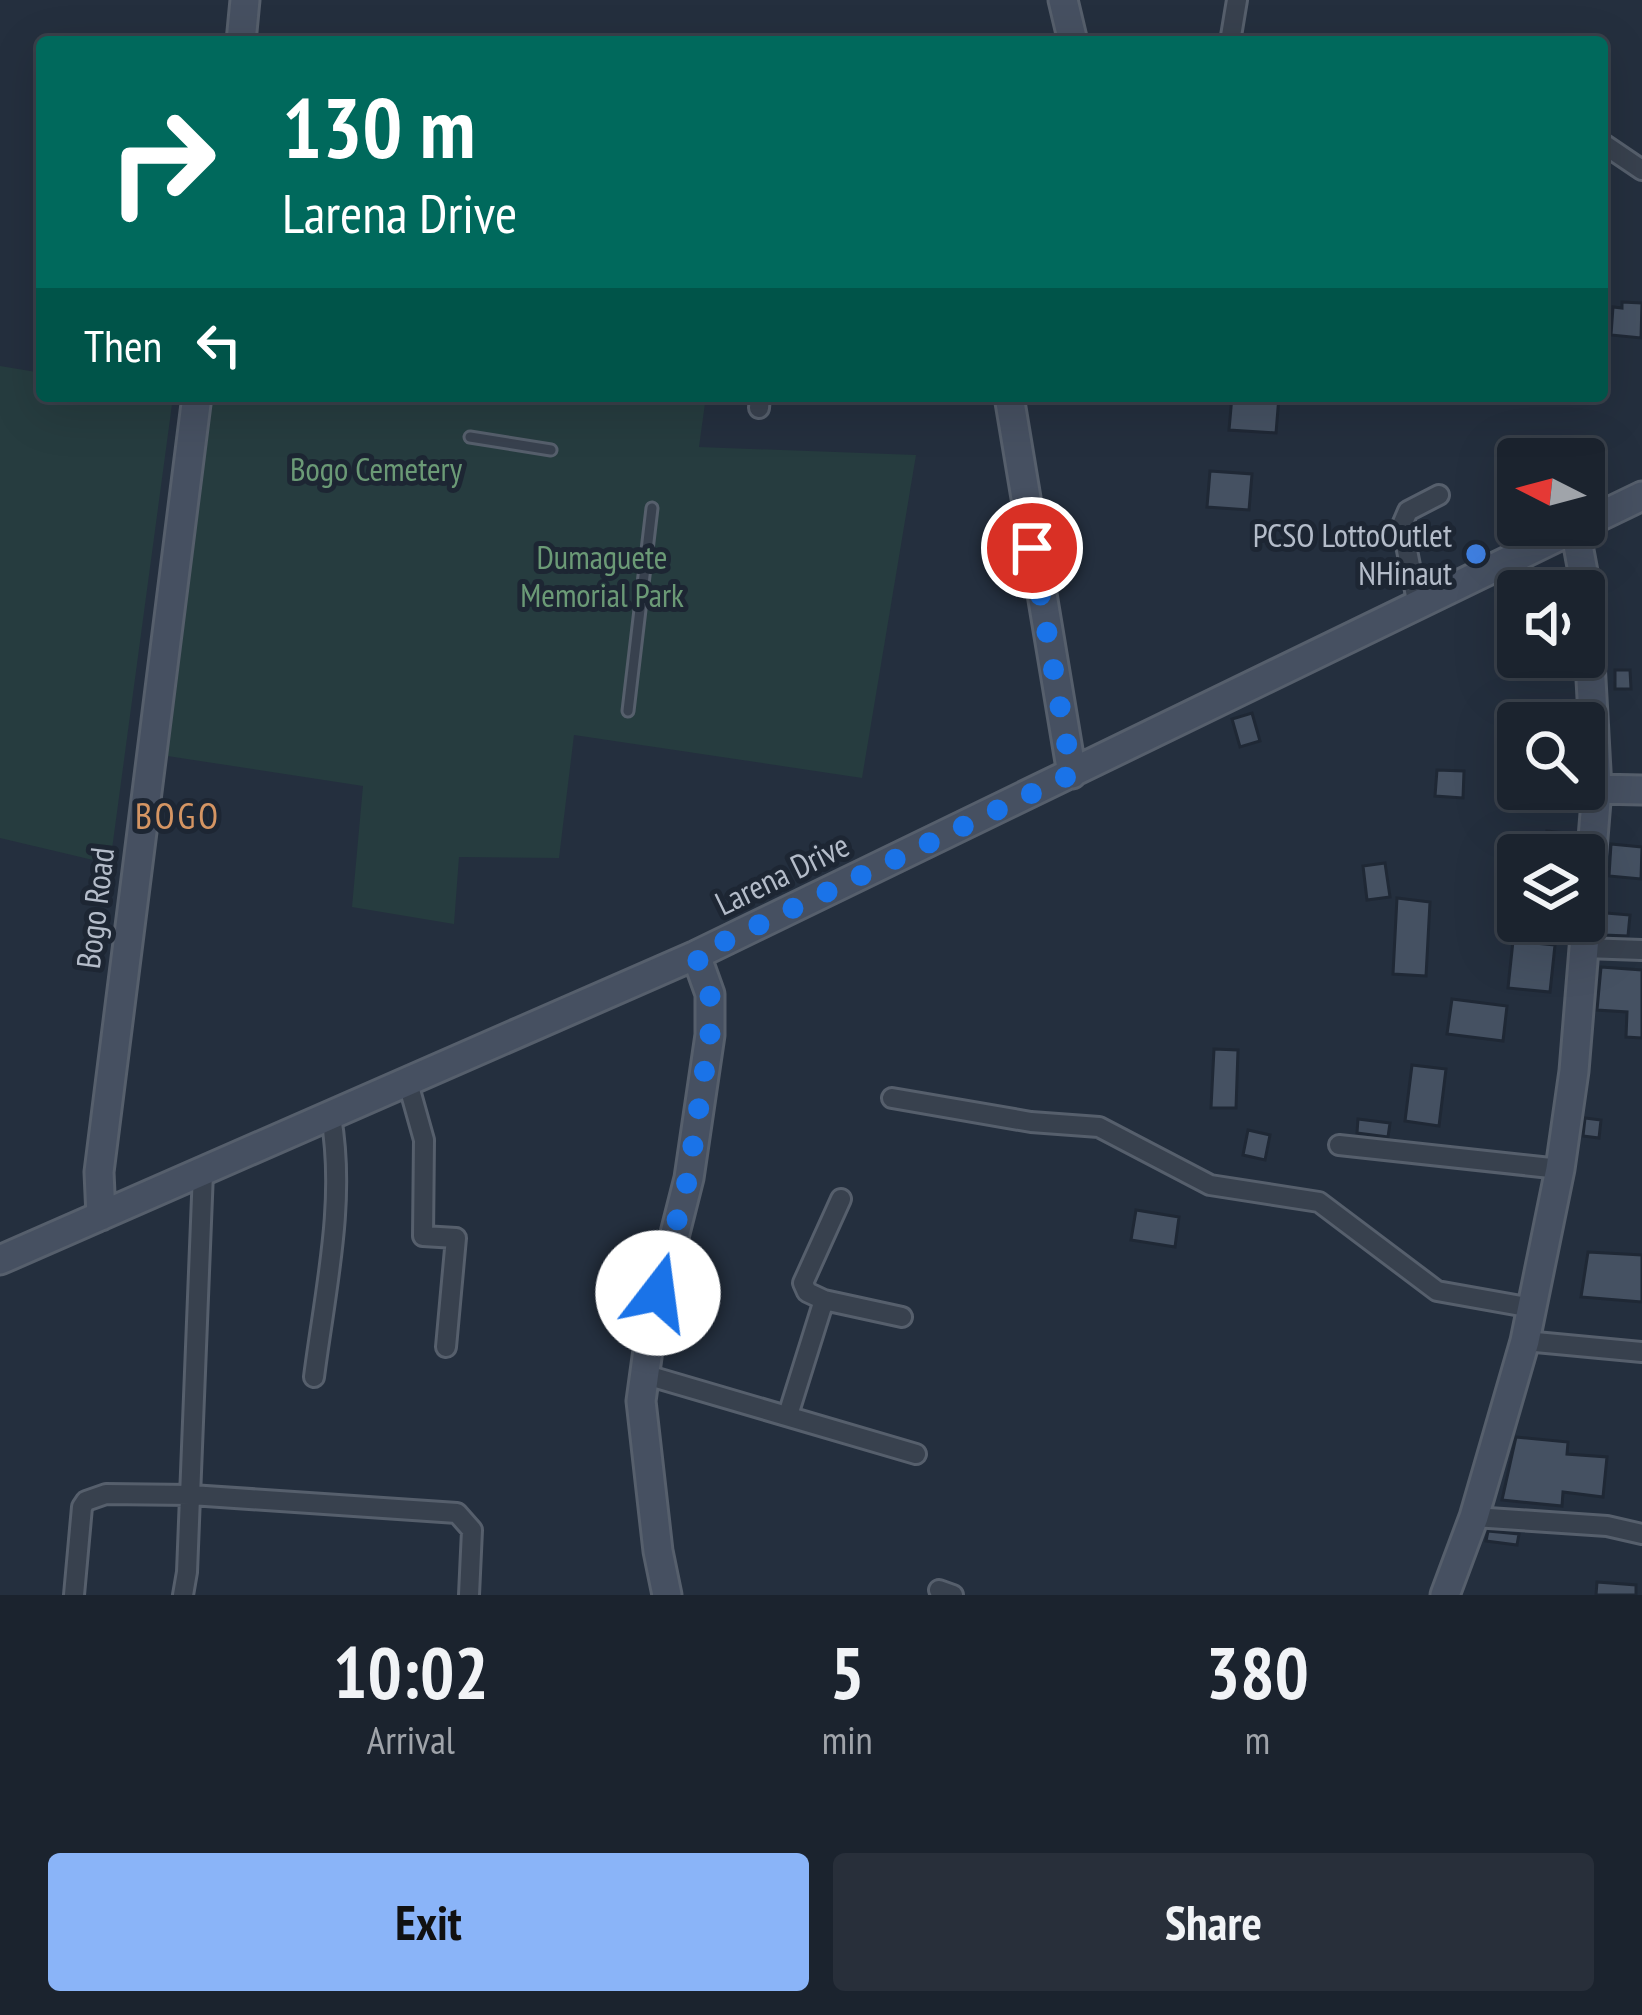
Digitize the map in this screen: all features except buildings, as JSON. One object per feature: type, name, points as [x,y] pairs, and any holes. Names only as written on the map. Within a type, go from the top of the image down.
[{"type":"main road","points":[[242,36],[245,0]]},
{"type":"main road","points":[[1064,0],[1072,36]]},
{"type":"main road","name":"Bogo Road","points":[[101,1216],[99,1172],[196,402]]},
{"type":"main road","points":[[1010,402],[1072,774]]},
{"type":"main road","name":"Larena Drive","points":[[1605,513],[1642,496]]},
{"type":"main road","name":"Larena Drive","points":[[0,1259],[696,955],[1537,546]]},
{"type":"main road","points":[[1583,546],[1592,702]]},
{"type":"main road","points":[[1605,789],[1642,790]]},
{"type":"main road","points":[[1445,1595],[1474,1517],[1525,1341],[1559,1169],[1574,1071],[1595,810]]},
{"type":"main road","points":[[667,1595],[642,1424],[643,1374],[688,1178],[710,1035],[710,994],[696,955]]},
{"type":"street","points":[[1231,36],[1237,0]]},
{"type":"street","points":[[1608,147],[1642,170]]},
{"type":"street","points":[[1418,605],[1402,524],[1408,511],[1439,495]]},
{"type":"street","points":[[1584,948],[1642,950]]},
{"type":"street","points":[[408,1083],[424,1140],[423,1236],[456,1238],[446,1347]]},
{"type":"street","points":[[892,1098],[1031,1122],[1100,1126],[1210,1185],[1319,1202],[1437,1291],[1532,1308]]},
{"type":"street","points":[[314,1377],[337,1191],[332,1117]]},
{"type":"street","points":[[1339,1145],[1559,1169]]},
{"type":"street","points":[[183,1595],[203,1172]]},
{"type":"street","points":[[842,1199],[803,1283],[808,1292],[824,1300],[902,1317]]},
{"type":"street","points":[[788,1415],[824,1300]]},
{"type":"street","points":[[1525,1341],[1642,1352]]},
{"type":"street","points":[[643,1374],[916,1454]]},
{"type":"street","points":[[74,1595],[86,1501],[106,1494],[457,1513],[472,1530],[469,1595]]},
{"type":"street","points":[[1474,1517],[1607,1526],[1642,1534]]},
{"type":"lane","points":[[470,437],[551,450]]},
{"type":"lane","points":[[628,711],[652,508]]},
{"type":"green space","points":[[0,366],[36,372],[36,402],[172,402],[110,864],[0,838]]},
{"type":"green space","name":"Dumaguete Memorial Park","points":[[210,402],[705,402],[699,447],[916,455],[862,778],[574,735],[559,858],[459,857],[454,924],[352,907],[363,786],[161,755]]},
{"type":"place","name":"PCSO LottoOutlet NHinaut","points":[[1476,554]]},
{"type":"district","name":"BOGO","points":[[178,816]]},
{"type":"route","points":[[658,1293],[684,1201],[710,1035],[710,994],[696,955],[1072,774],[1032,548]]},
{"type":"park label","name":"Bogo Cemetery","points":[[376,469]]}]
